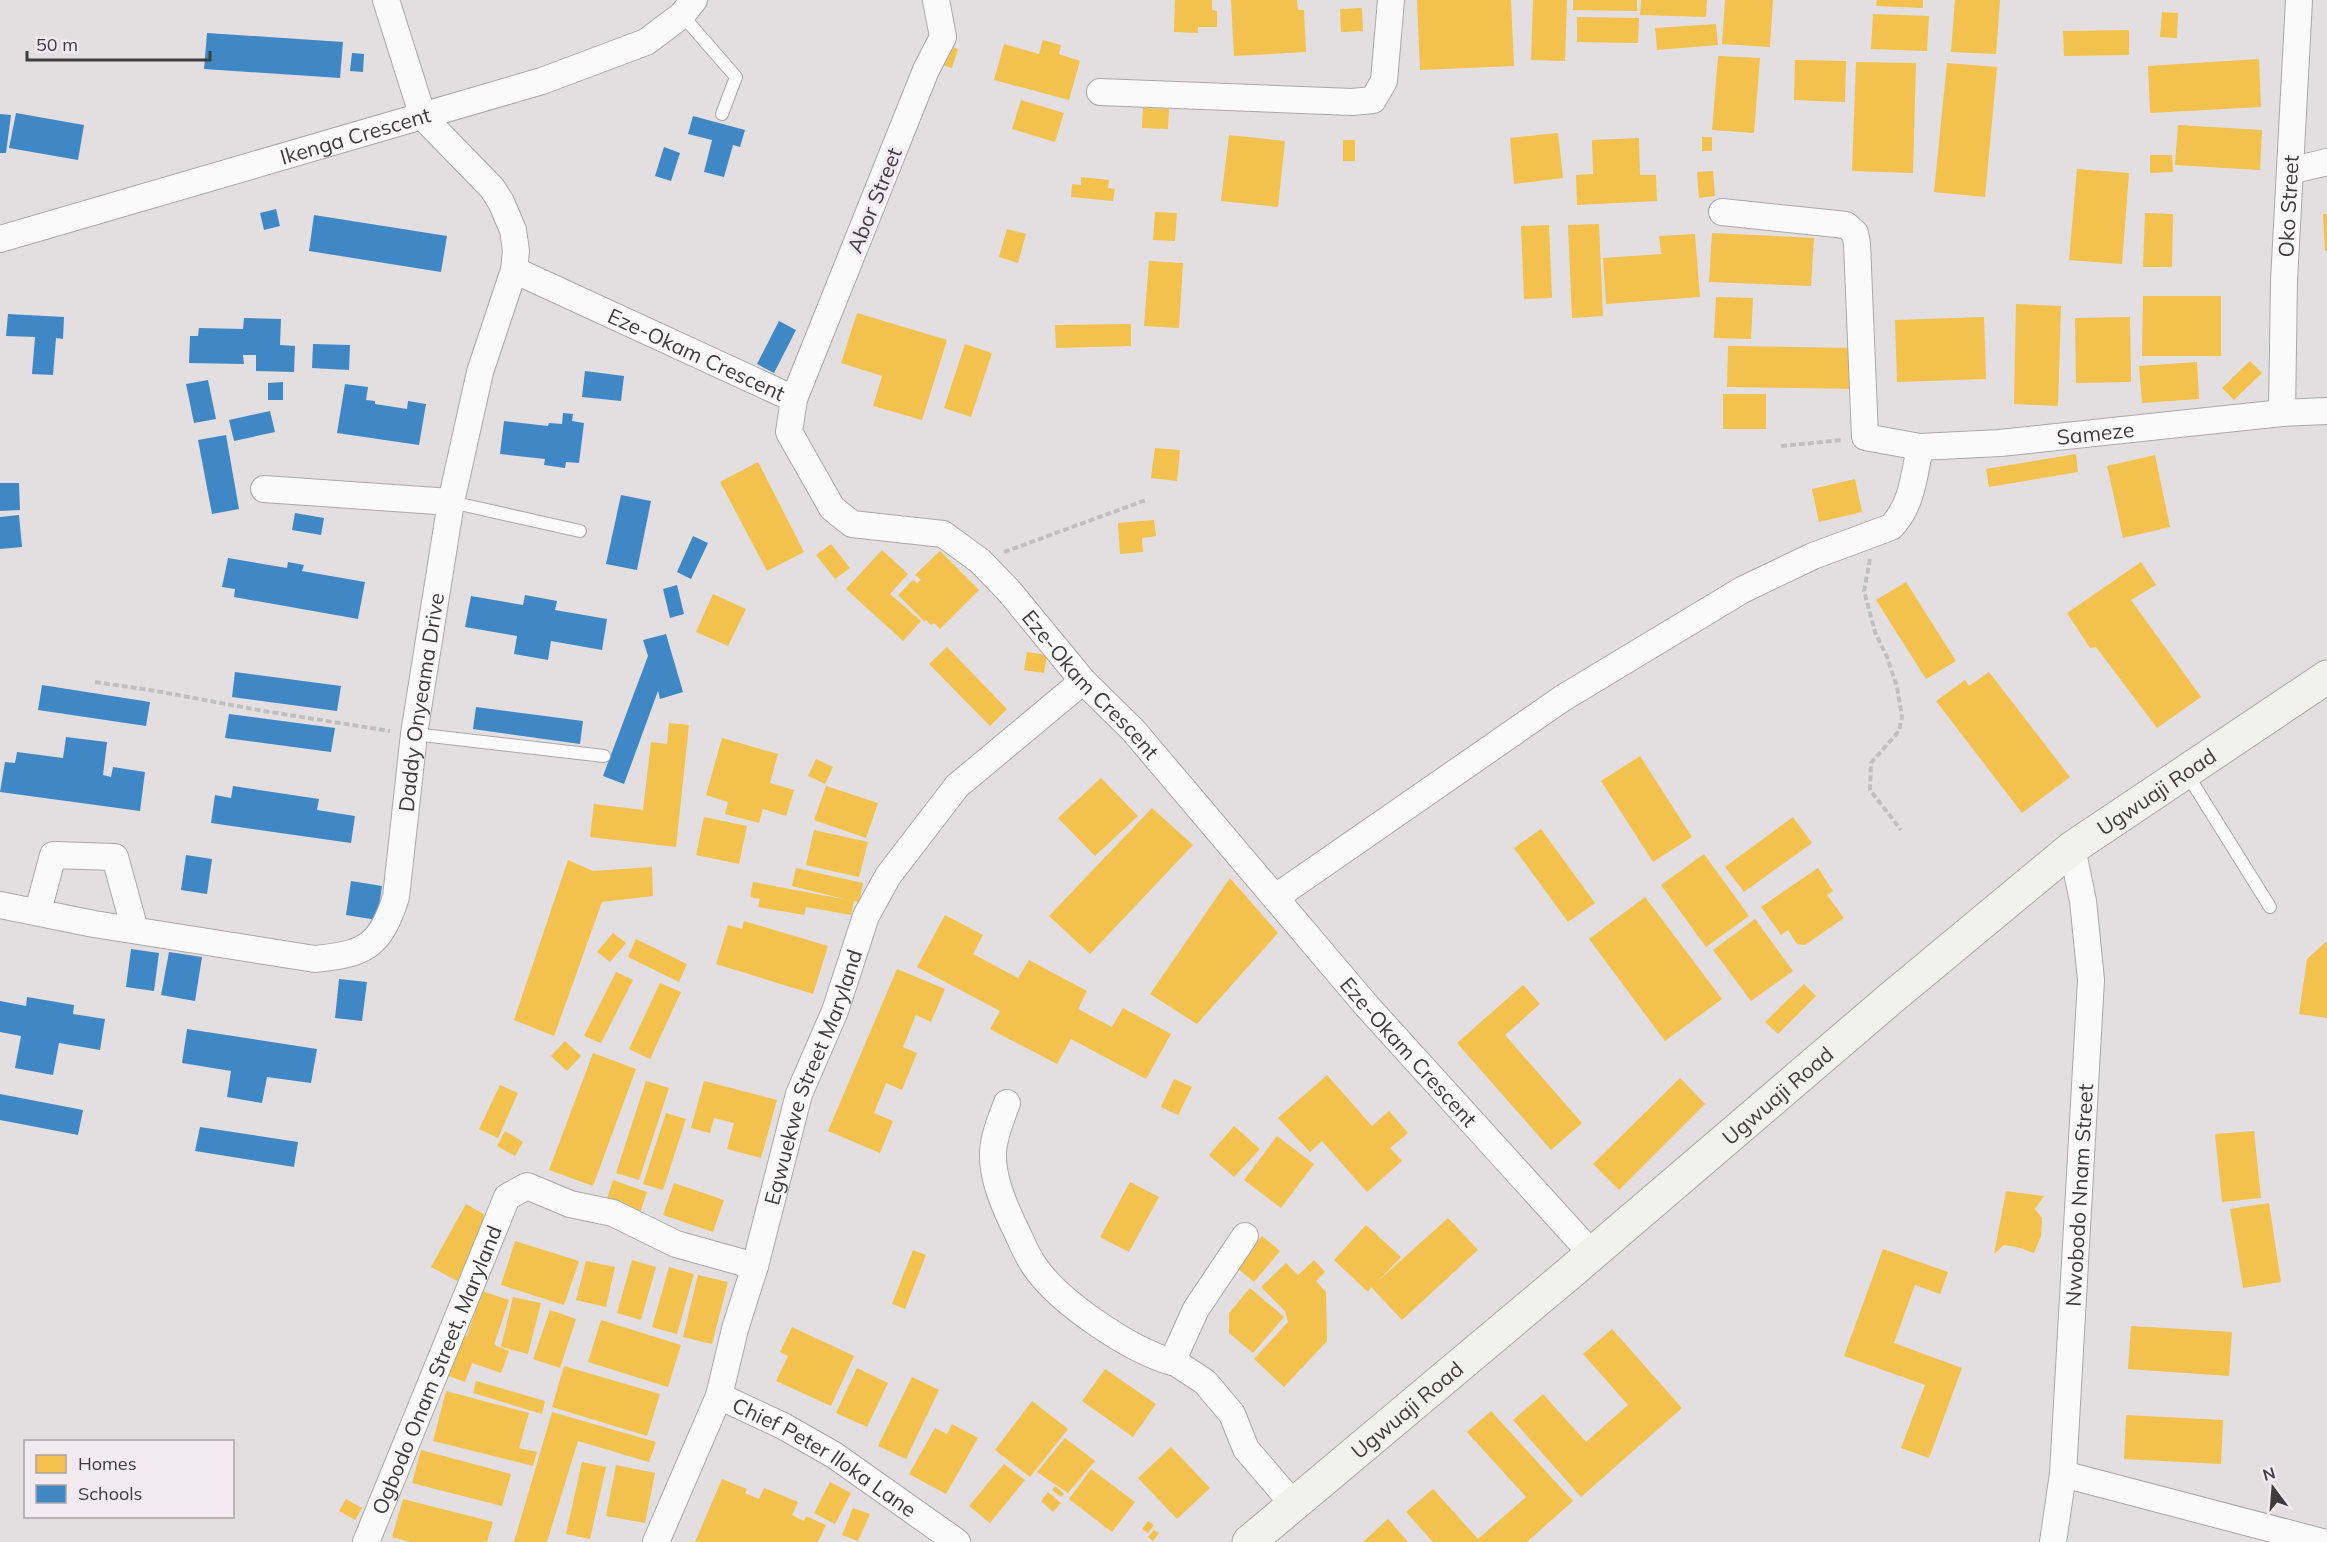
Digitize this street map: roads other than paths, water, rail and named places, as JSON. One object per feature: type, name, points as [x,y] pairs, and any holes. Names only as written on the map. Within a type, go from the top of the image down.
[{"type":"main road","name":"Ugwuaji Road","points":[[1249,1542],[1592,1254],[1890,999],[2072,848],[2327,677]]},
{"type":"street","points":[[386,0],[423,117]]},
{"type":"street","name":"Abor Street","points":[[794,399],[926,70],[943,37],[936,0]]},
{"type":"street","points":[[1100,92],[1352,102],[1373,100],[1384,81],[1391,0]]},
{"type":"street","name":"Oko Street","points":[[2282,413],[2284,281],[2299,0]]},
{"type":"street","name":"Ikenga Crescent","points":[[0,239],[542,81],[646,42],[688,7]]},
{"type":"street","name":"Daddy Onyeama Drive","points":[[0,904],[135,930],[315,959],[342,956],[365,947],[380,936],[396,897],[414,734],[451,502],[480,372],[514,270],[516,251],[513,230],[492,188],[423,117]]},
{"type":"street","points":[[2290,171],[2327,162]]},
{"type":"street","name":"Sameze","points":[[1722,212],[1846,225],[1855,232],[1865,437],[1920,447],[2000,443],[2282,413],[2327,411]]},
{"type":"street","name":"Eze-Okam Crescent","points":[[514,270],[794,399],[789,432],[832,508],[852,524],[943,534],[980,561],[1009,591],[1083,681],[1133,730],[1366,1005],[1592,1254]]},
{"type":"street","points":[[1276,897],[1563,698],[1742,590],[1813,556],[1891,527],[1900,517],[1914,481],[1920,447]]},
{"type":"street","points":[[264,489],[451,502]]},
{"type":"street","name":"Egwuekwe Street Maryland","points":[[656,1542],[720,1396],[735,1329],[755,1266],[799,1094],[834,1011],[866,916],[875,897],[888,876],[957,786],[1083,681]]},
{"type":"street","name":"Nwobodo Nnam Street","points":[[2054,1542],[2063,1473],[2091,980],[2083,901],[2072,848]]},
{"type":"street","points":[[38,911],[53,855],[115,857],[135,930]]},
{"type":"street","points":[[1007,1103],[993,1152],[996,1173],[1006,1209],[1035,1267],[1056,1291],[1096,1322],[1153,1356],[1173,1361],[1205,1382],[1232,1414],[1246,1449],[1294,1505]]},
{"type":"street","name":"Ogbodo Onam Street, Maryland","points":[[366,1542],[381,1511],[507,1197],[527,1186],[570,1204],[614,1213],[676,1244],[755,1266]]},
{"type":"street","points":[[1173,1361],[1196,1309],[1245,1236]]},
{"type":"street","name":"Chief Peter Iloka Lane","points":[[720,1396],[783,1426],[834,1455],[957,1542]]},
{"type":"street","points":[[2063,1473],[2322,1542]]},
{"type":"lane","points":[[688,7],[736,76],[722,114]]},
{"type":"lane","points":[[451,502],[580,531]]},
{"type":"lane","points":[[414,734],[604,756]]},
{"type":"lane","points":[[2187,772],[2270,907]]}]
